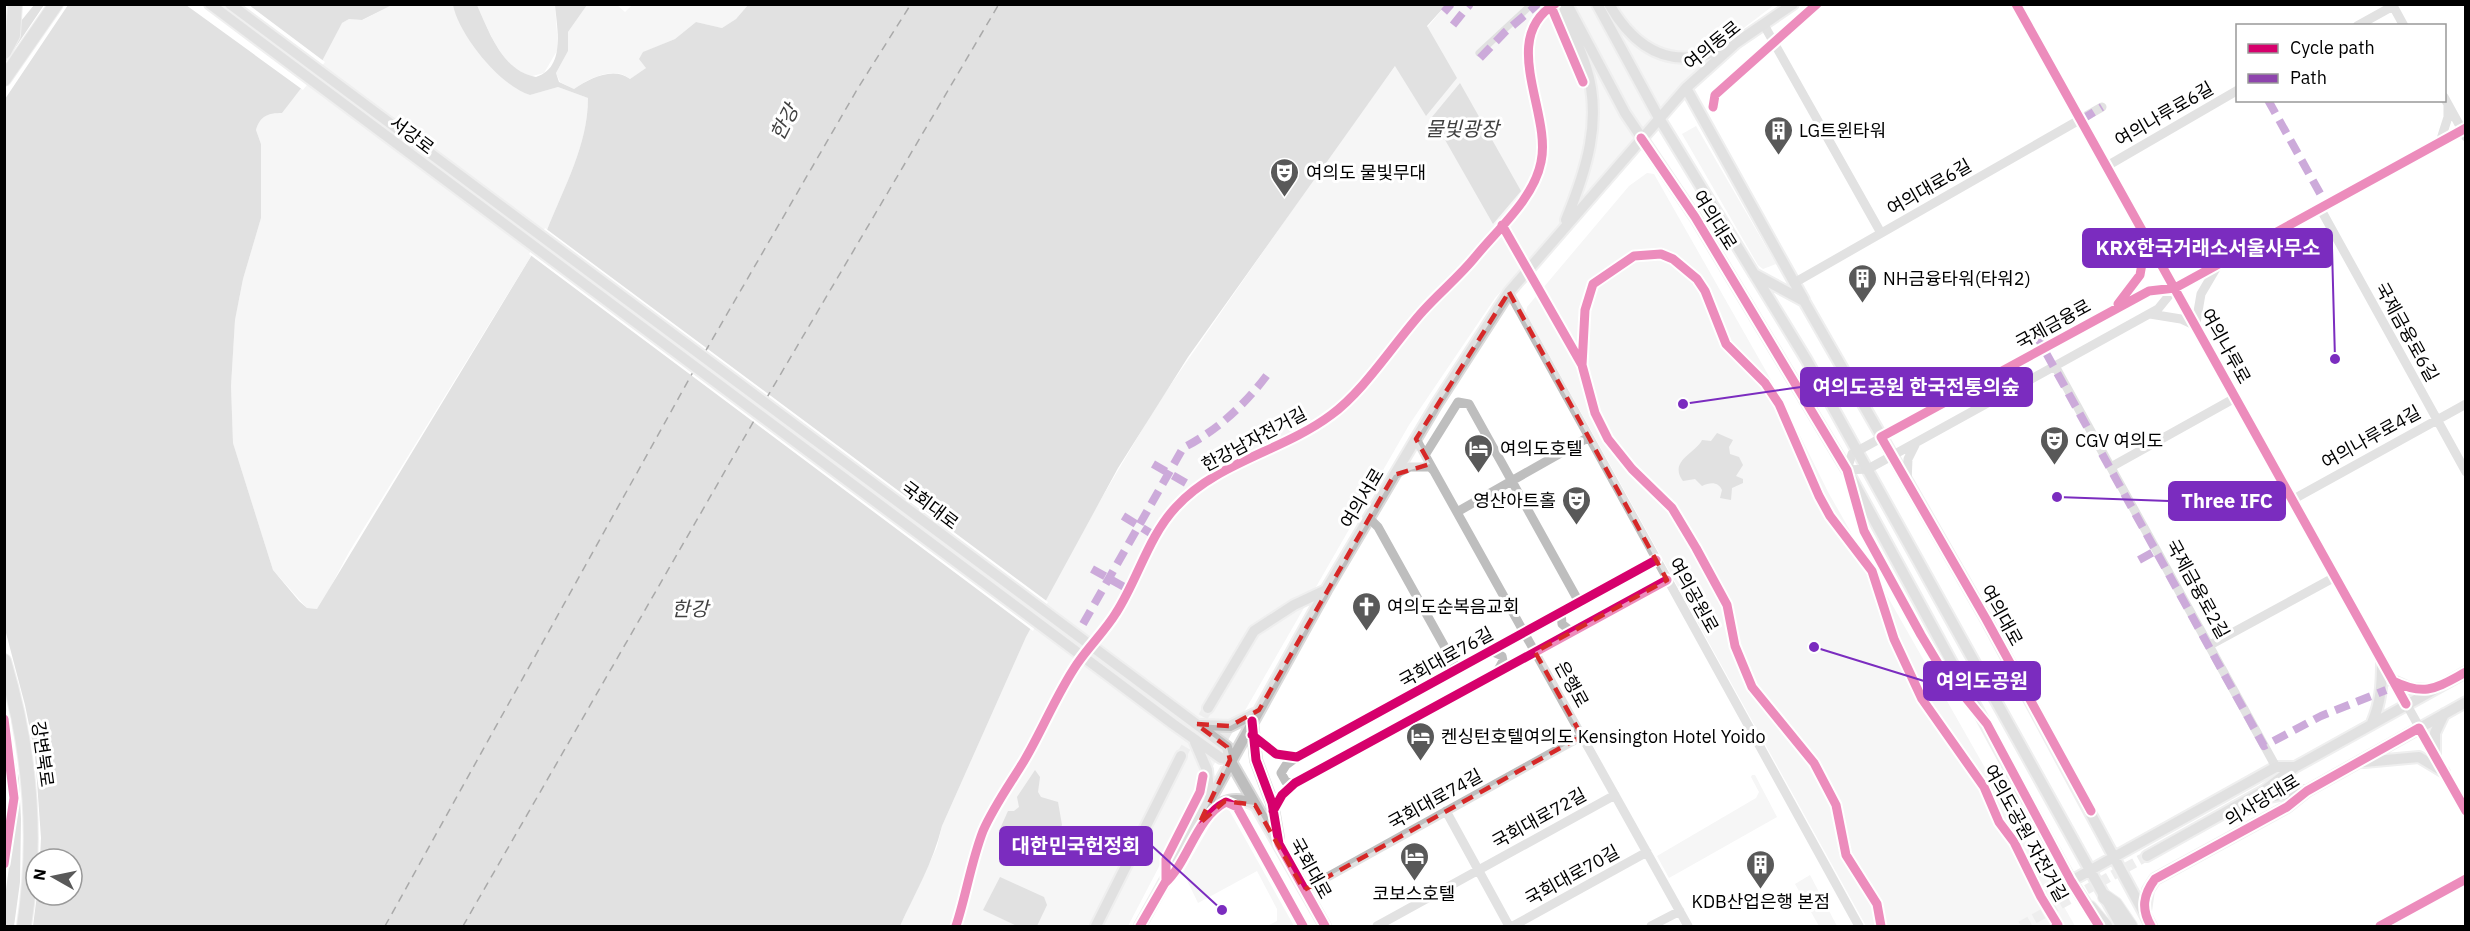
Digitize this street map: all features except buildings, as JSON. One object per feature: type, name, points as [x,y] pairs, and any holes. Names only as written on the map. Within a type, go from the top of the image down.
[{"type":"highway","points":[[4,52],[13,35],[15,4]]},
{"type":"highway","points":[[4,80],[56,4]]},
{"type":"highway","name":"강변북로","points":[[4,661],[20,719],[32,806],[31,864],[24,927]]},
{"type":"highway","points":[[2105,897],[2115,904],[2130,927]]},
{"type":"highway","points":[[2090,908],[2104,927]]},
{"type":"main road","name":"서강로","points":[[210,4],[595,291]]},
{"type":"main road","name":"서강로","points":[[230,4],[602,281]]},
{"type":"main road","points":[[1562,4],[1590,80],[1592,118],[1588,163],[1562,229]]},
{"type":"main road","name":"여의대로","points":[[1567,4],[1641,138],[1695,217],[1847,470],[2071,881],[2090,908],[2099,927]]},
{"type":"main road","name":"여의대로","points":[[1597,4],[1659,118],[1806,359],[2121,927]]},
{"type":"main road","points":[[1608,4],[1626,30],[1654,51],[1681,58],[1704,57],[1736,43]]},
{"type":"main road","name":"여의동로","points":[[1659,118],[1686,88],[1736,43],[1793,4]]},
{"type":"main road","name":"여의대로","points":[[1686,88],[1892,457],[1992,629],[2151,927]]},
{"type":"main road","name":"여의서로","points":[[1140,927],[1199,824],[1230,760],[1326,590],[1416,439],[1509,292],[1659,118]]},
{"type":"main road","points":[[1754,274],[1804,301]]},
{"type":"main road","name":"국회대로","points":[[602,281],[1227,747],[1230,760],[1325,927]]},
{"type":"main road","name":"국회대로","points":[[595,291],[1173,724],[1221,758],[1230,760]]},
{"type":"main road","points":[[1208,708],[1254,631],[1293,605],[1326,590]]},
{"type":"main road","points":[[2372,723],[2382,690],[2382,662]]},
{"type":"main road","name":"의사당대로","points":[[2307,791],[2268,796],[2149,858],[2265,790],[2295,767],[2466,672]]},
{"type":"main road","points":[[2393,681],[2411,689],[2432,690]]},
{"type":"main road","name":"의사당대로","points":[[2145,916],[2146,896],[2155,879],[2287,807],[2307,791],[2466,702]]},
{"type":"main road","points":[[1196,724],[1213,728],[1230,726],[1245,720],[1259,710]]},
{"type":"main road","points":[[2435,757],[2435,733],[2444,714]]},
{"type":"main road","points":[[1252,721],[1256,760],[1273,811],[1279,844]]},
{"type":"main road","points":[[1194,739],[1207,770],[1210,802]]},
{"type":"main road","points":[[1096,927],[1181,756]]},
{"type":"main road","points":[[2357,763],[2419,757],[2444,772]]},
{"type":"main road","name":"의사당대로","points":[[2071,881],[2276,767],[2295,767]]},
{"type":"main road","points":[[1199,824],[1225,801],[1242,800],[1255,805]]},
{"type":"street","name":"여의나루로","points":[[2016,4],[2466,811]]},
{"type":"street","points":[[2360,24],[2393,5],[2403,24]]},
{"type":"street","points":[[1764,25],[1881,233]]},
{"type":"street","name":"여의나루로6길","points":[[2107,166],[2236,91]]},
{"type":"street","points":[[2446,100],[2464,132]]},
{"type":"street","points":[[2440,142],[2448,117],[2446,100]]},
{"type":"street","name":"여의대로6길","points":[[1794,283],[2102,107]]},
{"type":"street","name":"국제금융로","points":[[2175,288],[2158,309],[2150,314],[1892,457],[1868,469],[1847,470],[1852,454],[2114,309],[2149,291],[2175,288],[2440,142],[2464,132]]},
{"type":"street","name":"국제금융로6길","points":[[2320,208],[2466,472]]},
{"type":"street","points":[[2114,309],[2140,275],[2142,258],[2139,225]]},
{"type":"street","points":[[2150,314],[2181,319],[2196,326],[2201,294],[2219,264]]},
{"type":"street","name":"여의공원로","points":[[1509,292],[1859,927]]},
{"type":"street","name":"국제금융로2길","points":[[2055,366],[2276,767]]},
{"type":"street","name":"여의나루로","points":[[2111,467],[2235,398]]},
{"type":"street","points":[[1425,455],[1458,402],[1469,404],[1579,602]]},
{"type":"street","name":"여의나루로4길","points":[[2292,500],[2466,404]]},
{"type":"street","points":[[1457,512],[1589,437]]},
{"type":"street","name":"은행로","points":[[1416,439],[1688,927]]},
{"type":"street","points":[[1907,483],[1908,459],[1916,443]]},
{"type":"street","points":[[1394,475],[1416,466],[1430,467],[1433,470]]},
{"type":"street","points":[[1369,518],[1378,527],[1457,669]]},
{"type":"street","name":"국회대로76길","points":[[1297,757],[1656,560]]},
{"type":"street","points":[[2210,645],[2335,577]]},
{"type":"street","points":[[1273,811],[1282,795],[1295,783],[1667,580]]},
{"type":"street","points":[[1561,613],[1562,624],[1572,632]]},
{"type":"street","points":[[1485,654],[1493,652],[1502,656],[1503,661],[1497,672]]},
{"type":"street","points":[[1252,735],[1276,754],[1297,757]]},
{"type":"street","name":"국회대로74길","points":[[1304,890],[1582,736]]},
{"type":"street","points":[[1295,783],[1286,782],[1281,773],[1286,765],[1297,757]]},
{"type":"street","name":"국회대로72길","points":[[1377,927],[1615,795]]},
{"type":"street","name":"국회대로72길","points":[[1446,812],[1478,870]]},
{"type":"street","name":"국회대로70길","points":[[1478,870],[1511,927],[1647,852]]},
{"type":"street","points":[[2380,927],[2466,879]]},
{"type":"street","points":[[1651,927],[1680,911]]},
{"type":"highlighted area","points":[[1509,292],[1667,580],[1535,652],[1582,736],[1304,890],[1255,805],[1225,801],[1199,824],[1230,760],[1227,747],[1196,724],[1230,726],[1259,710],[1394,475],[1430,464],[1416,439]]},
{"type":"shaded area","points":[[392,5],[453,5],[473,46],[517,89],[530,95],[558,87],[588,98],[587,115],[580,149],[547,230],[349,552],[321,605],[317,609],[307,608],[273,570],[233,443],[231,386],[235,320],[243,279],[261,218],[261,144],[256,130],[265,116],[282,113],[342,23],[349,19],[363,20]]},
{"type":"shaded area","points":[[477,5],[555,5],[558,49],[544,73],[532,76],[513,66],[505,58]]},
{"type":"shaded area","points":[[587,5],[617,5],[625,12],[632,5],[748,5],[736,19],[722,28],[696,22],[675,39],[644,52],[646,68],[630,79],[624,75],[609,73],[586,81],[574,89],[560,82],[556,73],[568,51],[568,32]]},
{"type":"shaded area","points":[[1446,5],[1774,5],[1720,46],[1495,298],[1409,425],[1197,794],[1128,926],[900,926],[937,847],[942,826],[1026,637],[1078,538],[1158,403],[1329,157],[1396,65]]},
{"type":"shaded area","points":[[1696,126],[1776,264],[1763,269],[1758,265],[1682,134]]},
{"type":"shaded area","points":[[1647,173],[1654,174],[1783,401],[1828,492],[2075,926],[1866,926],[1526,313],[1527,307],[1629,186]]},
{"type":"shaded area","points":[[1752,775],[1755,775],[1777,817],[1669,878],[1657,856],[1756,798],[1759,792]]},
{"type":"shaded area","points":[[1225,808],[1229,810],[1294,926],[1267,926],[1277,921],[1277,909],[1257,871],[1198,903],[1183,872],[1219,810]]},
{"type":"shaded area","points":[[1810,875],[1837,926],[1819,926],[1795,884]]},
{"type":"water","name":"한강","points":[[34,5],[392,5],[362,20],[349,19],[342,23],[322,61],[282,113],[265,116],[256,130],[261,144],[261,218],[243,279],[235,320],[231,386],[233,443],[273,570],[299,601],[307,608],[317,609],[547,230],[574,166],[584,132],[588,98],[558,87],[530,95],[518,90],[482,58],[463,30],[453,5],[477,5],[492,38],[506,59],[524,74],[536,77],[546,72],[556,56],[558,36],[555,5],[587,5],[568,32],[568,51],[556,73],[559,82],[574,89],[601,75],[616,74],[630,79],[646,68],[639,59],[643,52],[675,39],[696,22],[722,28],[736,19],[748,5],[1446,5],[1427,26],[1457,78],[1426,116],[1395,66],[1188,357],[1118,468],[1026,637],[942,826],[929,865],[900,926],[5,926],[5,897],[16,815],[18,773],[5,701],[4,42]]},
{"type":"water","name":"물빛광장","points":[[1460,83],[1521,191],[1493,224],[1432,117]]},
{"type":"water","points":[[1717,433],[1733,440],[1729,447],[1730,454],[1739,457],[1743,465],[1736,476],[1743,479],[1743,483],[1732,488],[1731,500],[1720,498],[1722,490],[1716,484],[1702,486],[1695,479],[1683,481],[1679,474],[1679,468],[1685,458],[1702,440],[1711,441]]},
{"type":"water","points":[[1035,770],[1040,777],[1038,792],[1041,797],[1058,802],[1062,825],[1059,829],[1043,832],[1033,844],[1020,837],[1012,842],[1006,834],[999,831],[1008,811],[1014,811],[1019,807],[1017,797]]},
{"type":"water","points":[[1000,877],[1044,897],[1047,905],[1037,926],[1017,926],[983,910]]},
{"type":"pier","points":[[44,5],[68,5],[5,99],[5,63]]},
{"type":"pier","points":[[186,5],[249,5],[325,62],[303,90]]},
{"type":"pier","points":[[545,228],[1048,602],[1033,631],[529,254]]},
{"type":"pier","points":[[5,629],[35,754],[41,847],[24,847],[24,907],[35,907],[33,926],[14,926],[20,882],[21,819],[19,779],[4,697]]},
{"type":"waterway","points":[[1479,53],[1532,4]]},
{"type":"ferry route","points":[[705,352],[858,88],[911,4]]},
{"type":"ferry route","points":[[766,399],[999,4]]},
{"type":"ferry route","points":[[385,926],[693,372]]},
{"type":"ferry route","points":[[463,926],[755,419]]},
{"type":"tunnel","points":[[1181,756],[1208,708]]},
{"type":"tunnel","points":[[2021,926],[2147,856]]},
{"type":"marked path","points":[[1444,12],[1451,4]]},
{"type":"marked path","points":[[1453,25],[1470,4]]},
{"type":"marked path","points":[[1480,58],[1505,32],[1538,4]]},
{"type":"marked path","points":[[2269,102],[2326,204]]},
{"type":"marked path","points":[[2081,120],[2102,107]]},
{"type":"marked path","points":[[2035,333],[2264,746],[2321,716],[2386,690]]},
{"type":"marked path","points":[[1083,624],[1183,448],[1208,433],[1231,415],[1270,371]]},
{"type":"marked path","points":[[1153,464],[1193,487]]},
{"type":"marked path","points":[[1123,516],[1152,534]]},
{"type":"marked path","points":[[2139,560],[2157,550]]},
{"type":"marked path","points":[[1092,569],[1126,588]]},
{"type":"cycle path","points":[[1550,4],[1583,82]]},
{"type":"cycle path","name":"한강남자전거길","points":[[956,926],[975,855],[987,822],[1031,749],[1069,676],[1112,620],[1124,600],[1166,519],[1192,492],[1211,479],[1312,427],[1344,405],[1423,311],[1505,223],[1531,188],[1541,162],[1542,143],[1528,56],[1530,36],[1538,19],[1555,4]]},
{"type":"cycle path","points":[[1713,107],[1715,95],[1817,4]]},
{"type":"cycle path","points":[[2016,4],[2406,704]]},
{"type":"cycle path","points":[[2091,811],[1986,619],[1881,437],[2149,291],[2175,288],[2466,128]]},
{"type":"cycle path","name":"여의도공원 자전거길","points":[[1641,138],[1695,217],[1847,470],[1864,531],[1921,635],[1939,665],[1987,724],[2071,881],[2099,926]]},
{"type":"cycle path","points":[[1502,225],[1582,365]]},
{"type":"cycle path","points":[[2118,304],[2140,275],[2143,258],[2140,228]]},
{"type":"cycle path","name":"여의도공원 자전거길","points":[[1881,926],[1877,904],[1846,855],[1836,805],[1814,763],[1752,687],[1735,646],[1727,605],[1696,548],[1672,508],[1632,469],[1608,439],[1595,413],[1582,365],[1585,310],[1593,284],[1634,256],[1661,254],[1673,259],[1697,279],[1705,291],[1726,344],[1765,383],[1779,404],[1830,516],[1872,571],[1894,639],[1922,699],[1984,787],[1999,822],[2014,842],[2041,897],[2058,925],[2056,926]]},
{"type":"cycle path","points":[[1252,735],[1276,754],[1297,757],[1656,560]]},
{"type":"cycle path","points":[[1273,811],[1282,795],[1295,783],[1667,580]]},
{"type":"cycle path","points":[[2393,681],[2414,689],[2423,689],[2438,686],[2466,672]]},
{"type":"cycle path","points":[[4,719],[14,798],[4,864]]},
{"type":"cycle path","points":[[1252,721],[1256,760],[1272,803],[1279,844],[1325,926]]},
{"type":"cycle path","points":[[2151,926],[2146,914],[2145,902],[2155,879],[2287,807],[2307,791],[2419,728],[2466,811]]},
{"type":"cycle path","points":[[1140,926],[1166,881],[1166,859],[1200,792],[1203,776]]},
{"type":"cycle path","points":[[1165,883],[1173,874],[1207,818],[1226,802],[1237,807],[1303,926]]},
{"type":"cycle path","points":[[2380,926],[2466,879]]},
{"type":"place","name":"LG트윈타워","points":[[1778,156]]},
{"type":"place","name":"여의도 물빛무대","points":[[1285,198]]},
{"type":"place","name":"NH금융타워(타워2)","points":[[1862,304]]},
{"type":"place","name":"KRX한국거래소서울사무소","points":[[2335,359]]},
{"type":"place","name":"여의도공원 한국전통의숲","points":[[1683,404]]},
{"type":"place","name":"CGV 여의도","points":[[2054,466]]},
{"type":"place","name":"여의도호텔","points":[[1479,474]]},
{"type":"place","name":"Three IFC","points":[[2057,497]]},
{"type":"place","name":"영산아트홀","points":[[1577,526]]},
{"type":"place","name":"여의도순복음교회","points":[[1366,632]]},
{"type":"place","name":"여의도공원","points":[[1814,647]]},
{"type":"place","name":"켄싱턴호텔여의도 Kensington Hotel Yoido","points":[[1420,762]]},
{"type":"place","name":"코보스호텔","points":[[1414,882]]},
{"type":"place","name":"KDB산업은행 본점","points":[[1761,890]]},
{"type":"place","name":"대한민국헌정회","points":[[1222,910]]}]
